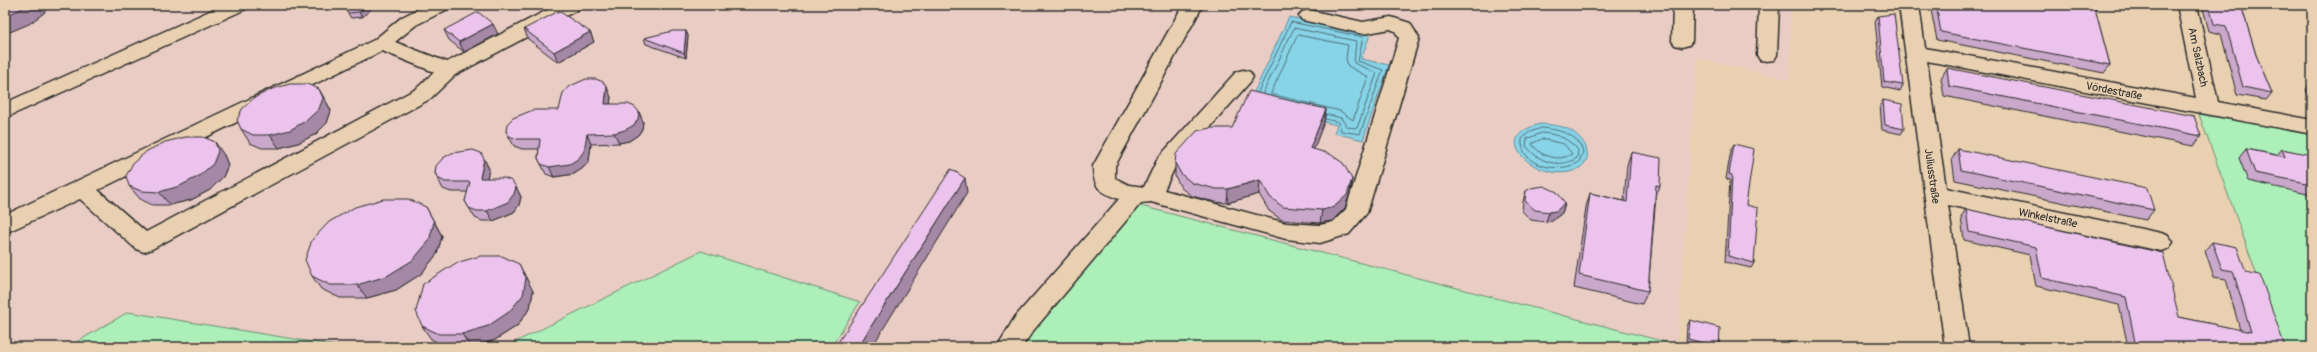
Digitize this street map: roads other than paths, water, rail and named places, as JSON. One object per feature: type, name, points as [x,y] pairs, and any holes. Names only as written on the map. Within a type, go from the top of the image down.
[{"type":"street","points":[[5,111],[239,5]]},
{"type":"street","points":[[5,225],[381,44],[409,21],[441,5]]},
{"type":"street","points":[[82,188],[144,243],[423,94],[448,70],[572,5]]},
{"type":"street","points":[[1193,5],[1104,166],[1104,181],[1115,190],[1142,195],[1286,231],[1320,234],[1340,228],[1356,213],[1409,38],[1403,27],[1391,23],[1363,28],[1309,16]]},
{"type":"street","points":[[1682,41],[1683,5]]},
{"type":"street","points":[[1767,55],[1769,5]]},
{"type":"street","name":"Juliusstraße","points":[[1909,5],[1957,347]]},
{"type":"street","name":"Am Salzbach","points":[[2188,5],[2209,109]]},
{"type":"street","points":[[381,44],[448,70]]},
{"type":"street","name":"Vördestraße","points":[[1915,52],[2209,109],[2312,127]]},
{"type":"street","points":[[1010,347],[1024,324],[1142,195],[1166,163],[1243,77]]},
{"type":"street","name":"Winkelstraße","points":[[1935,194],[2161,242]]},
{"type":"water","points":[[1289,17],[1370,35],[1361,59],[1389,65],[1363,140],[1334,133],[1337,125],[1248,105]]},
{"type":"water","points":[[1541,124],[1562,127],[1576,134],[1585,146],[1587,152],[1587,159],[1584,164],[1578,169],[1569,172],[1555,172],[1542,169],[1530,163],[1521,155],[1517,146],[1518,138],[1525,130]]}]
